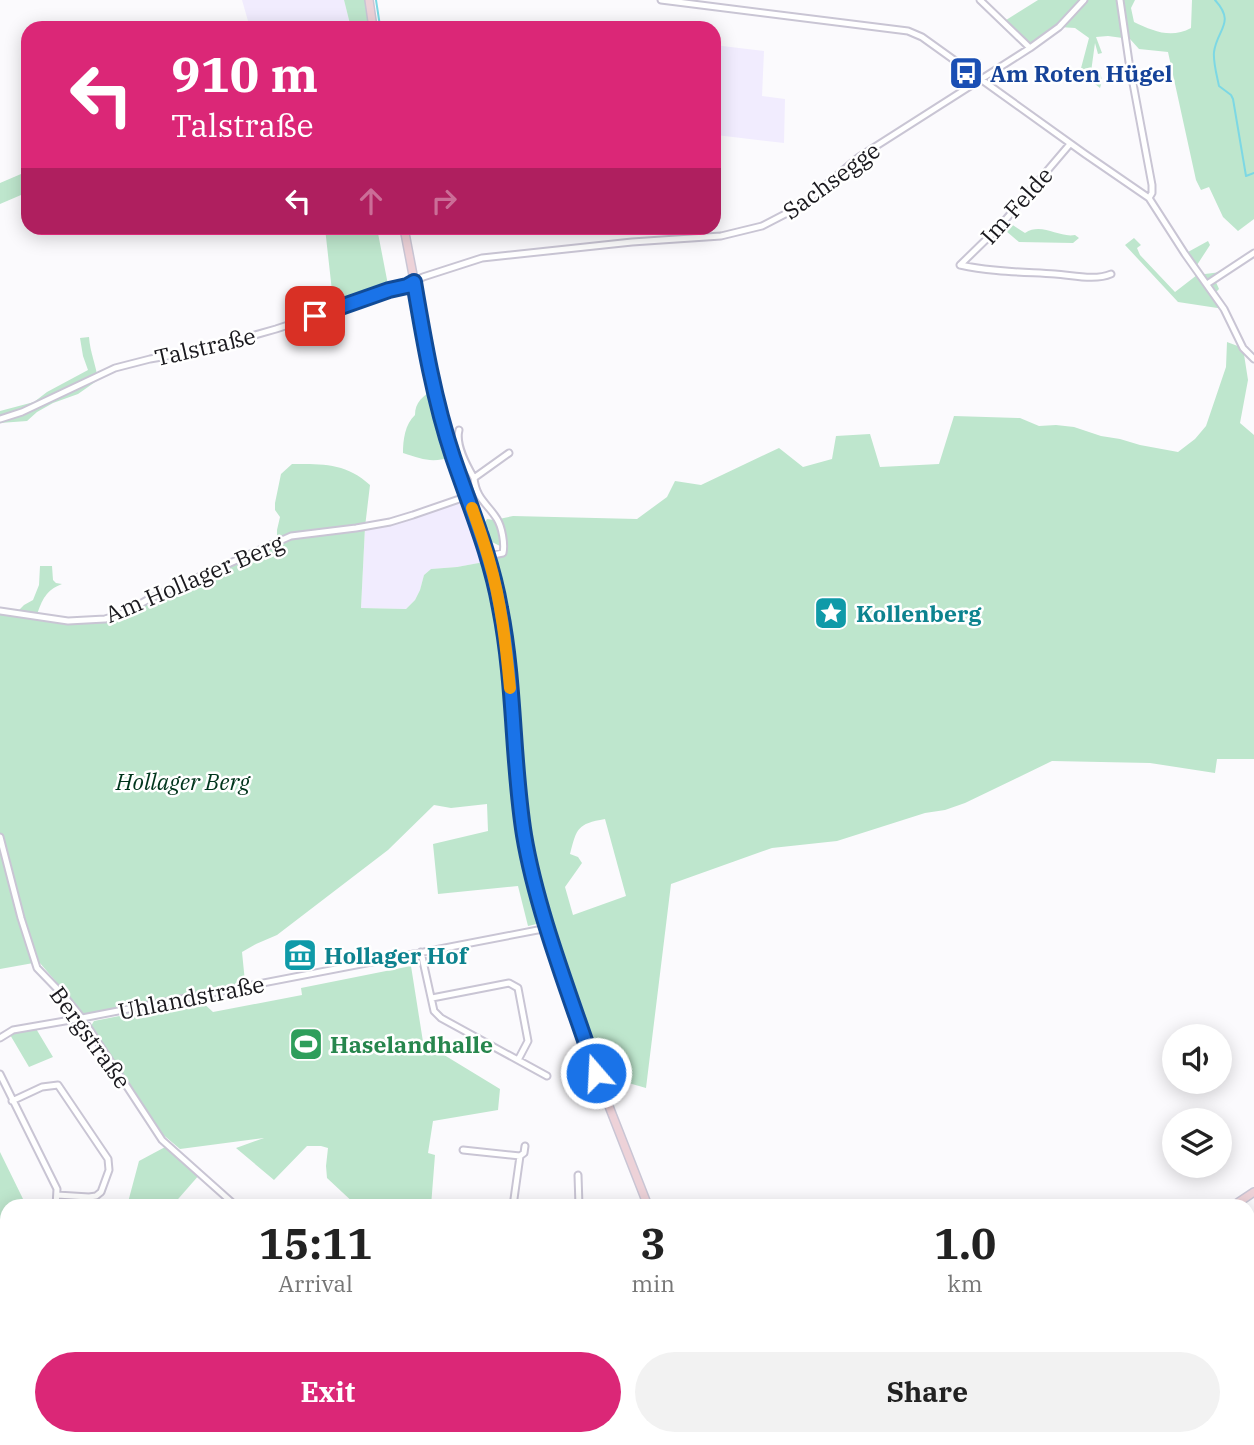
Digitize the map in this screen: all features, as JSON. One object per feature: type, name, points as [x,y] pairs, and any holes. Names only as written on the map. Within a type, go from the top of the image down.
[{"type":"street","points":[[369,0],[372,21]]},
{"type":"street","points":[[662,0],[908,31],[922,37],[1149,198],[1230,320],[1242,348],[1254,359]]},
{"type":"street","points":[[981,0],[1030,48]]},
{"type":"street","name":"Sachsegge","points":[[414,282],[482,258],[632,242],[721,236],[762,226],[809,199],[859,157],[1030,48],[1059,27],[1084,0]]},
{"type":"street","points":[[1120,0],[1152,186],[1149,198]]},
{"type":"street","name":"Im Felde","points":[[1070,144],[1003,222],[960,265],[992,270],[1086,276],[1104,277],[1111,274]]},
{"type":"street","points":[[405,235],[436,400],[488,556],[501,610],[514,719],[517,786],[537,891],[596,1073],[645,1199]]},
{"type":"street","points":[[1207,285],[1254,253]]},
{"type":"street","name":"Talstraße","points":[[0,419],[22,412],[115,368],[202,350],[276,329],[414,282]]},
{"type":"street","points":[[459,430],[457,436],[475,485],[498,520],[504,544],[503,553],[488,556]]},
{"type":"street","points":[[474,478],[509,453]]},
{"type":"street","name":"Am Hollager Berg","points":[[0,611],[68,621],[105,619],[124,613],[149,599],[291,536],[386,523],[468,496]]},
{"type":"street","name":"Bergstraße","points":[[0,837],[37,968],[82,1018],[162,1140],[228,1199]]},
{"type":"street","name":"Uhlandstraße","points":[[0,1038],[13,1030],[548,928]]},
{"type":"street","points":[[421,952],[434,1011],[441,1018],[547,1076]]},
{"type":"street","points":[[432,998],[509,983],[518,988],[528,1041],[518,1060]]},
{"type":"street","points":[[0,1074],[57,1189],[57,1199]]},
{"type":"street","points":[[12,1101],[42,1087],[58,1085],[108,1159],[109,1170],[101,1192],[96,1196],[57,1195]]},
{"type":"street","points":[[514,1199],[520,1156],[526,1146]]},
{"type":"street","points":[[463,1150],[520,1156]]},
{"type":"street","points":[[578,1175],[579,1199]]},
{"type":"shaded area","points":[[242,0],[344,0],[349,21],[248,21]]},
{"type":"shaded area","points":[[721,46],[764,51],[762,96],[785,99],[784,143],[721,136]]},
{"type":"shaded area","points":[[468,496],[490,561],[431,569],[424,575],[415,600],[406,609],[361,608],[365,527],[390,522]]},
{"type":"green space","points":[[344,0],[369,0],[372,21],[349,21]]},
{"type":"green space","points":[[1038,0],[1135,0],[1131,8],[1134,22],[1155,31],[1176,33],[1191,28],[1192,0],[1254,0],[1254,219],[1238,231],[1223,217],[1209,187],[1201,190],[1196,180],[1168,52],[1139,49],[1130,39],[1096,37],[1102,53],[1098,54],[1095,43],[1091,72],[1100,71],[1100,88],[1080,72],[1089,38],[1075,28],[1059,27],[1030,48],[1003,22]]},
{"type":"green space","points":[[21,174],[21,195],[0,204],[0,183]]},
{"type":"green space","points":[[1005,220],[1025,233],[1038,229],[1079,238],[1073,243],[1019,242],[1006,231],[997,240],[992,234]]},
{"type":"green space","points":[[326,235],[378,235],[389,290],[334,309]]},
{"type":"green space","points":[[1134,238],[1141,245],[1137,248],[1140,255],[1175,292],[1197,275],[1229,271],[1215,280],[1219,289],[1214,294],[1224,309],[1178,302],[1125,245]]},
{"type":"green space","points":[[1208,241],[1210,245],[1197,265],[1188,252]]},
{"type":"green space","points":[[89,337],[98,380],[78,394],[37,412],[27,421],[0,423],[0,411],[34,402],[88,370],[80,338]]},
{"type":"green space","points":[[1227,342],[1243,348],[1248,380],[1240,423],[1254,435],[1254,759],[1217,759],[1215,773],[1150,763],[1052,761],[945,810],[925,813],[837,841],[772,848],[671,884],[646,1088],[618,1080],[605,1082],[545,901],[524,789],[517,786],[504,634],[488,556],[503,553],[504,548],[488,540],[489,530],[484,524],[487,519],[513,516],[637,519],[667,497],[675,481],[701,485],[779,448],[803,467],[832,459],[836,436],[870,434],[880,467],[939,464],[954,416],[1020,418],[1039,426],[1074,427],[1101,436],[1178,452],[1206,426],[1226,367]],"holes":[[[605,819],[626,896],[573,915],[565,887],[582,863],[578,857],[570,854],[577,833],[583,825]]]},
{"type":"green space","points":[[434,389],[453,456],[433,460],[403,453],[405,432],[415,415],[418,403]]},
{"type":"green space","name":"Hollager Berg","points":[[292,464],[334,466],[352,472],[370,485],[361,608],[406,609],[415,600],[424,575],[431,569],[484,562],[495,606],[504,674],[506,738],[514,825],[541,923],[528,926],[518,886],[438,894],[433,844],[488,831],[487,804],[451,808],[434,805],[388,850],[277,935],[242,952],[245,982],[84,1014],[39,962],[0,969],[0,611],[17,612],[33,600],[39,585],[40,566],[52,566],[53,580],[62,584],[45,596],[37,615],[68,620],[105,619],[277,542],[280,517],[275,510],[275,503],[281,474]]},
{"type":"green space","points":[[411,966],[424,1048],[431,1047],[500,1089],[498,1110],[433,1121],[428,1153],[435,1155],[432,1199],[350,1199],[327,1178],[328,1148],[321,1146],[307,1146],[274,1180],[236,1148],[264,1138],[180,1149],[161,1133],[91,1026],[94,1021],[200,1000],[213,1012],[302,995],[301,988]]},
{"type":"green space","points":[[35,1027],[53,1057],[29,1067],[9,1033]]},
{"type":"green space","points":[[167,1146],[200,1174],[178,1199],[129,1199],[139,1161]]},
{"type":"green space","points":[[0,1152],[23,1199],[0,1199]]},
{"type":"waterway","points":[[376,0],[379,21]]},
{"type":"waterway","points":[[1215,0],[1225,20],[1214,52],[1219,86],[1233,99],[1246,176],[1254,173]]},
{"type":"slow traffic","points":[[472,508],[496,585],[510,688]]},
{"type":"place","name":"Am Roten Hügel","points":[[966,73]]},
{"type":"place","name":"Kollenberg","points":[[831,613]]},
{"type":"place","name":"Hollager Hof","points":[[300,955]]},
{"type":"place","name":"Haselandhalle","points":[[306,1044]]},
{"type":"route","points":[[315,316],[414,282],[436,400],[490,561],[501,610],[514,719],[518,797],[525,839],[548,928],[596,1073]]}]
